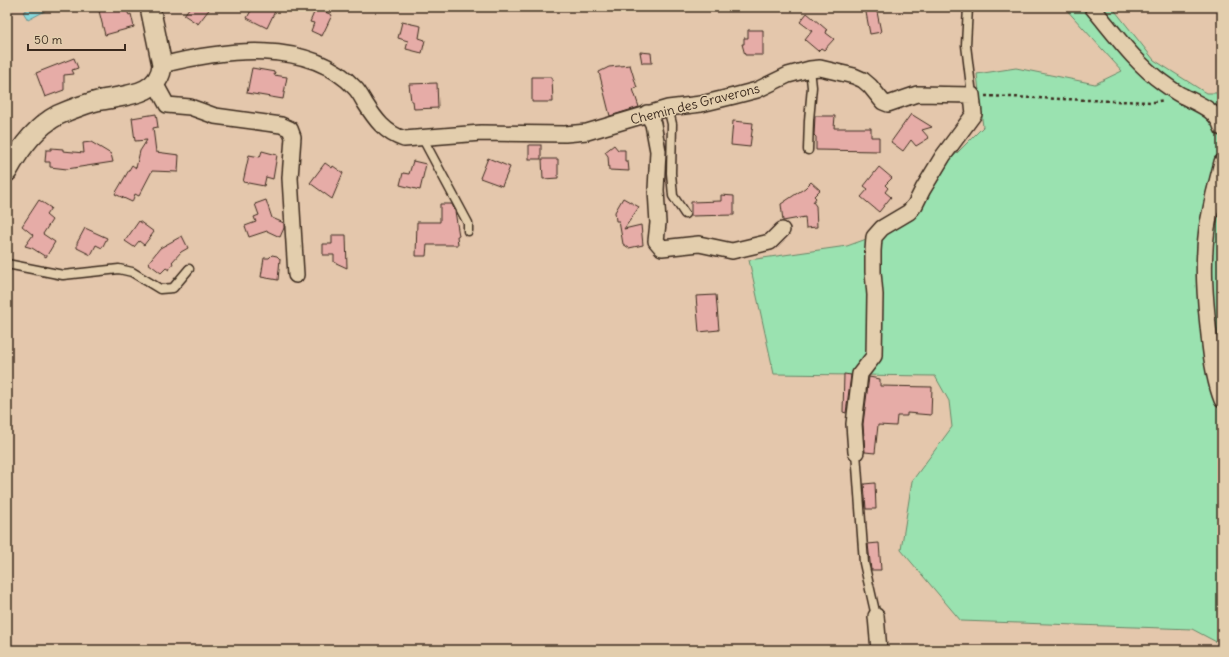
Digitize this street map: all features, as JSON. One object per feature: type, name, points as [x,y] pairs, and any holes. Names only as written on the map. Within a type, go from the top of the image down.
[{"type":"street","points":[[7,172],[22,149],[38,130],[59,115],[93,103],[128,95],[156,83],[161,73],[162,65],[150,7]]},
{"type":"street","points":[[1092,7],[1139,63],[1161,82],[1182,96],[1203,105],[1214,114],[1222,128]]},
{"type":"street","name":"Chemin des Graverons","points":[[162,65],[216,54],[235,52],[251,51],[293,55],[335,70],[356,89],[371,114],[385,130],[404,140],[481,133],[565,134],[587,132],[668,108],[701,104],[757,90],[788,75],[820,68],[854,76],[863,80],[883,102],[888,104],[917,94],[972,95]]},
{"type":"street","points":[[156,83],[168,104],[190,107],[215,116],[281,125],[290,128],[293,136],[290,178],[296,275]]},
{"type":"street","points":[[856,452],[854,424],[860,374],[874,356],[875,295],[872,251],[874,237],[882,228],[909,212],[916,205],[923,189],[943,156],[974,114],[972,95]]},
{"type":"street","points":[[648,114],[653,124],[658,151],[656,190],[658,223],[656,241],[662,248],[699,244],[732,251],[770,242],[782,230]]},
{"type":"street","points":[[1222,162],[1215,187],[1207,229],[1204,267],[1210,352],[1222,400]]},
{"type":"street","points":[[876,616],[879,650]]},
{"type":"lane","points":[[968,7],[966,45],[972,95]]},
{"type":"lane","points":[[808,150],[808,120],[812,87],[810,69]]},
{"type":"lane","points":[[668,108],[672,124],[671,173],[673,196],[685,214]]},
{"type":"lane","points":[[423,139],[468,223],[468,231]]},
{"type":"lane","points":[[7,264],[64,275],[119,269],[132,272],[160,289],[173,288],[189,269]]},
{"type":"lane","points":[[856,452],[864,563],[876,616]]},
{"type":"path","points":[[972,95],[1063,100],[1154,102],[1182,96]]},
{"type":"green space","points":[[1064,7],[1112,7],[1154,60],[1206,93],[1222,93],[1222,645],[1192,629],[961,621],[901,550],[912,481],[952,427],[949,401],[935,376],[774,374],[749,260],[847,246],[897,228],[917,215],[951,159],[983,127],[977,74],[1016,68],[1095,84],[1122,71]]},
{"type":"water","points":[[33,7],[43,7],[45,11],[28,20],[23,12]]},
{"type":"building","points":[[98,7],[125,7],[129,15],[131,14],[134,27],[105,35]]},
{"type":"building","points":[[190,7],[211,7],[198,24],[184,15]]},
{"type":"building","points":[[253,7],[277,7],[267,28],[247,18]]},
{"type":"building","points":[[865,7],[876,7],[881,32],[870,34]]},
{"type":"building","points":[[316,8],[332,15],[322,36],[311,31],[314,23],[310,22]]},
{"type":"building","points":[[807,13],[827,30],[826,33],[834,39],[824,50],[821,48],[818,51],[805,40],[812,31],[800,22]]},
{"type":"building","points":[[402,22],[421,26],[419,38],[425,40],[422,53],[406,49],[408,41],[398,38]]},
{"type":"building","points":[[748,30],[763,30],[763,55],[745,55],[742,44],[744,44],[744,38],[748,38]]},
{"type":"building","points":[[640,52],[651,53],[652,63],[642,63]]},
{"type":"building","points":[[74,58],[78,68],[72,70],[74,74],[64,75],[64,90],[45,97],[36,73]]},
{"type":"building","points":[[630,65],[637,88],[633,89],[639,107],[610,116],[599,72],[609,67]]},
{"type":"building","points":[[252,68],[275,72],[274,75],[287,77],[283,99],[247,93]]},
{"type":"building","points":[[532,77],[552,77],[553,102],[532,102]]},
{"type":"building","points":[[437,83],[438,108],[414,109],[413,101],[411,101],[409,84]]},
{"type":"building","points":[[156,114],[158,127],[153,128],[156,152],[179,155],[178,172],[152,171],[139,196],[135,194],[132,202],[115,194],[132,165],[136,168],[140,151],[147,140],[135,141],[132,118]]},
{"type":"building","points":[[911,114],[932,127],[922,130],[929,138],[916,146],[911,140],[903,151],[891,142]]},
{"type":"building","points":[[815,116],[835,116],[834,128],[871,128],[871,137],[879,137],[879,151],[816,150],[816,137],[814,135]]},
{"type":"building","points":[[733,121],[753,123],[750,147],[731,145]]},
{"type":"building","points":[[91,142],[111,154],[113,162],[67,169],[50,167],[50,162],[45,162],[46,150],[51,150],[51,148],[84,153],[83,143]]},
{"type":"building","points":[[529,145],[541,145],[541,159],[529,159]]},
{"type":"building","points":[[614,145],[618,150],[625,150],[625,161],[628,161],[629,171],[609,170],[608,156],[605,152]]},
{"type":"building","points":[[262,151],[277,155],[273,179],[266,177],[264,186],[243,182],[249,155],[260,157]]},
{"type":"building","points":[[488,158],[510,167],[502,186],[480,178]]},
{"type":"building","points":[[542,159],[558,159],[558,178],[543,179]]},
{"type":"building","points":[[413,161],[426,164],[420,190],[400,185],[403,173],[409,174]]},
{"type":"building","points":[[325,163],[332,168],[333,166],[343,173],[332,199],[310,183]]},
{"type":"building","points":[[879,167],[892,178],[885,185],[888,188],[885,192],[891,197],[879,212],[861,197],[868,189],[864,186]]},
{"type":"building","points":[[811,182],[820,190],[814,196],[816,198],[813,202],[816,206],[817,227],[806,228],[805,217],[783,221],[781,204],[805,188]]},
{"type":"building","points":[[721,195],[734,196],[734,215],[691,216],[691,202],[721,201]]},
{"type":"building","points":[[623,198],[639,207],[624,229],[641,225],[643,245],[629,248],[623,244],[619,221],[616,221],[615,212]]},
{"type":"building","points":[[39,200],[51,208],[46,215],[52,220],[43,234],[55,242],[46,257],[32,248],[25,246],[33,235],[22,226]]},
{"type":"building","points":[[266,200],[272,218],[284,223],[284,228],[280,237],[267,231],[249,237],[245,226],[256,222],[254,217],[259,215],[255,204]]},
{"type":"building","points":[[440,204],[452,204],[455,211],[459,236],[457,236],[458,245],[427,245],[426,256],[416,256],[417,222],[440,222]]},
{"type":"building","points":[[139,221],[154,232],[144,245],[139,241],[134,247],[125,241]]},
{"type":"building","points":[[85,228],[107,238],[102,248],[96,245],[91,255],[77,248],[77,243]]},
{"type":"building","points":[[332,235],[346,235],[347,268],[334,262],[334,255],[323,255],[323,244],[332,244]]},
{"type":"building","points":[[182,236],[188,248],[181,252],[172,262],[173,263],[169,270],[166,268],[161,273],[148,263],[160,248]]},
{"type":"building","points":[[272,255],[277,256],[280,259],[278,280],[261,277],[264,258],[269,258]]},
{"type":"building","points":[[716,295],[719,330],[699,332],[696,296]]},
{"type":"building","points":[[844,374],[851,375],[846,413],[843,412]]},
{"type":"building","points":[[869,377],[880,379],[880,386],[932,387],[931,415],[907,413],[907,416],[897,416],[896,426],[878,425],[875,453],[865,452],[863,424]]},
{"type":"building","points":[[875,483],[876,509],[866,509],[864,484]]},
{"type":"building","points":[[879,543],[881,570],[871,570],[868,544]]}]
